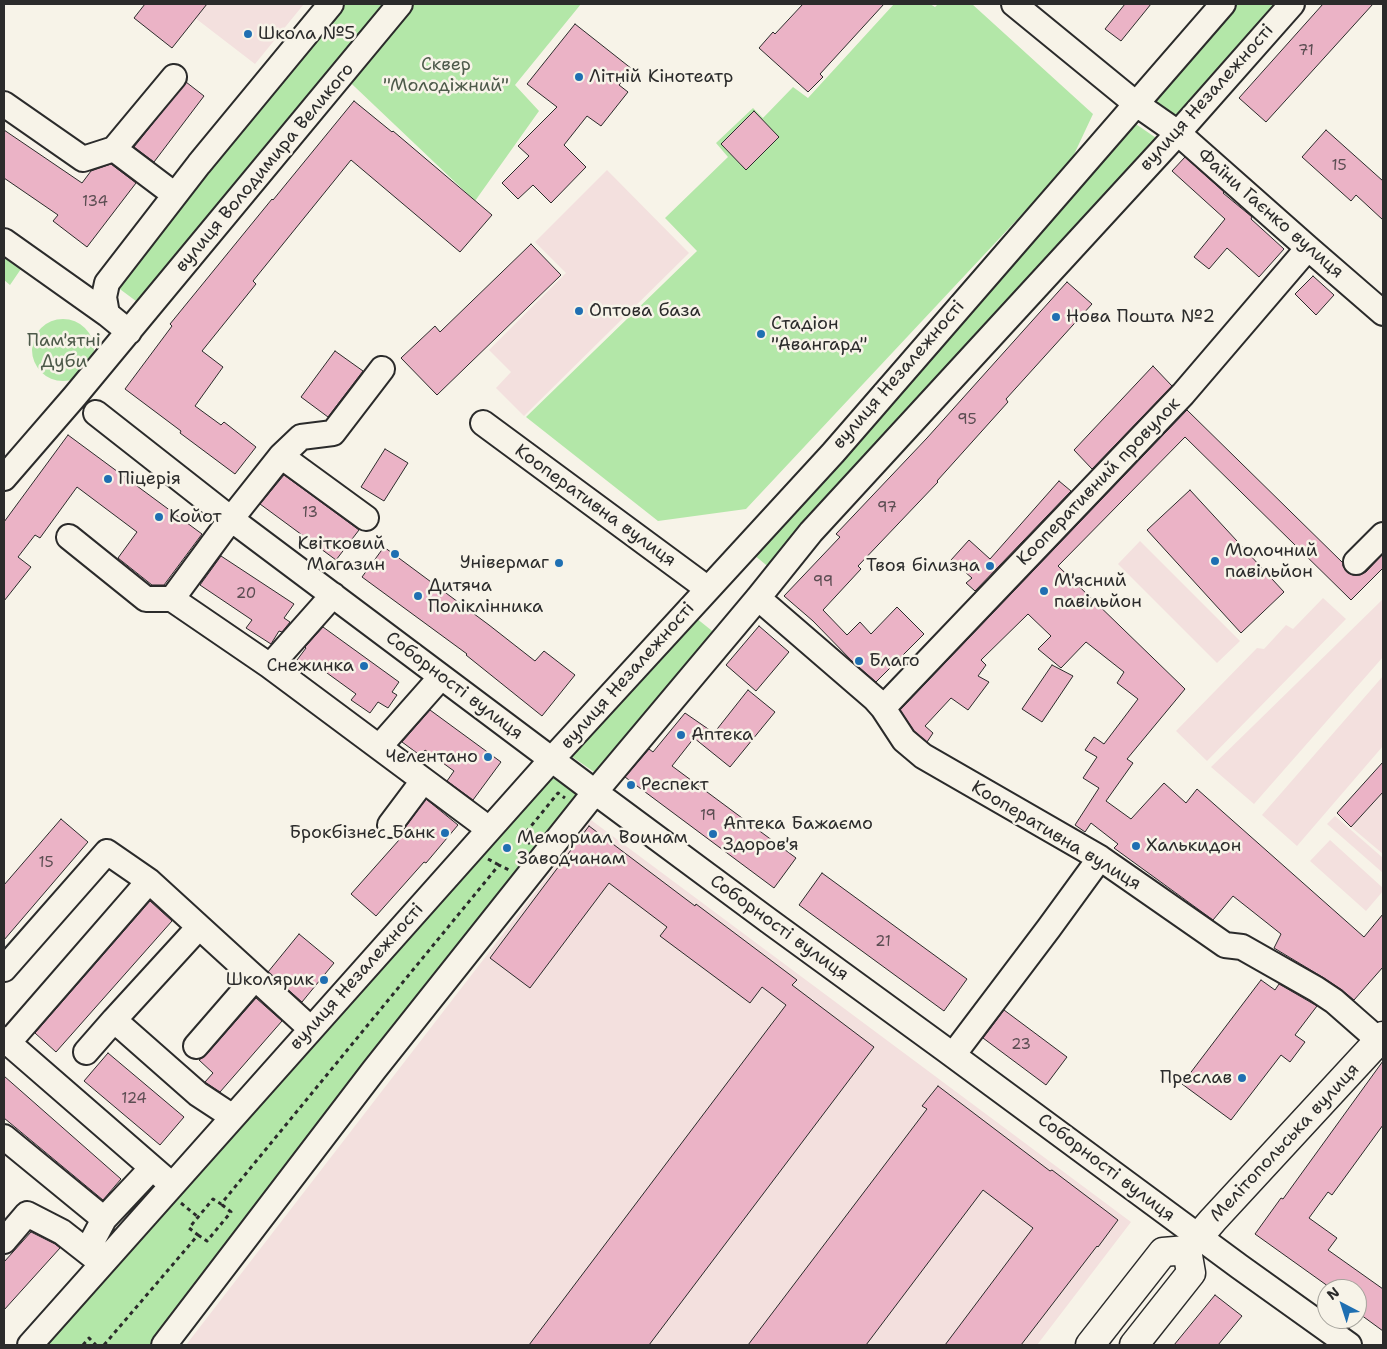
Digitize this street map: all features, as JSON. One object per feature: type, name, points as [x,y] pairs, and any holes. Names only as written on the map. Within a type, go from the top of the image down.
[{"type":"main road","name":"Мелітопольська вулиця","points":[[1193,1243],[1382,1040]]},
{"type":"main road","points":[[1090,1345],[1163,1252],[1193,1243],[1190,1273],[1134,1345]]},
{"type":"street","points":[[107,314],[104,297],[107,283],[175,195],[331,4]]},
{"type":"street","name":"вулиця Володимира Великого","points":[[7,470],[75,396],[129,332],[400,4]]},
{"type":"street","name":"Фаїни Гаєнко вулиця","points":[[1014,4],[1136,102],[1178,133],[1383,312]]},
{"type":"street","name":"вулиця Незалежності","points":[[30,1345],[95,1257],[172,1186],[552,759],[833,453],[1222,4]]},
{"type":"street","name":"вулиця Незалежності","points":[[164,1345],[374,1070],[595,792],[811,532],[1178,133],[1292,4]]},
{"type":"street","points":[[4,104],[83,160],[114,149],[174,77]]},
{"type":"street","points":[[114,149],[175,195]]},
{"type":"street","points":[[4,241],[107,314],[129,332]]},
{"type":"street","name":"Кооперативний провулок","points":[[883,708],[1184,394],[1308,248]]},
{"type":"street","points":[[172,599],[231,519],[281,456],[301,437],[334,434],[382,370]]},
{"type":"street","name":"Соборності вулиця","points":[[96,412],[231,519],[441,677],[777,927],[953,1055],[1193,1243],[1349,1345]]},
{"type":"street","name":"Кооперативна вулиця","points":[[482,423],[708,589]]},
{"type":"street","points":[[281,456],[366,518]]},
{"type":"street","points":[[1356,562],[1383,535]]},
{"type":"street","points":[[69,537],[146,599],[172,599],[270,666],[380,746],[423,781],[489,829]]},
{"type":"street","points":[[270,666],[333,595]]},
{"type":"street","name":"Кооперативна вулиця","points":[[758,598],[875,699],[904,740],[923,756],[1100,858],[1225,945],[1242,947],[1316,990],[1382,1040]]},
{"type":"street","points":[[380,746],[441,677]]},
{"type":"street","points":[[390,825],[423,781]]},
{"type":"street","points":[[4,969],[107,852],[149,881],[311,1029]]},
{"type":"street","points":[[953,1055],[1100,858]]},
{"type":"street","points":[[149,881],[6,1041],[172,1186]]},
{"type":"street","points":[[86,1052],[199,927]]},
{"type":"street","points":[[196,1046],[255,978]]},
{"type":"street","points":[[114,1020],[198,1094],[233,1117]]},
{"type":"street","points":[[4,1137],[104,1219]]},
{"type":"street","points":[[4,1241],[27,1214],[62,1232],[95,1257],[104,1219],[152,1169]]},
{"type":"path","points":[[533,847],[523,836],[558,794],[569,801]]},
{"type":"path","points":[[221,1204],[499,865],[512,872]]},
{"type":"path","points":[[213,1199],[231,1212],[207,1241],[198,1235],[189,1228],[213,1199]]},
{"type":"path","points":[[104,1345],[198,1235]]},
{"type":"path","points":[[83,1345],[89,1338],[96,1345]]},
{"type":"shaded area","name":"Школа №5","points":[[177,4],[304,4],[255,64]]},
{"type":"shaded area","name":"Оптова база","points":[[607,170],[689,253],[524,416],[496,388],[511,372],[489,350],[566,273],[535,242]]},
{"type":"shaded area","points":[[1140,541],[1240,641],[1217,663],[1118,564]]},
{"type":"shaded area","points":[[1323,598],[1346,619],[1207,761],[1176,731],[1257,648],[1264,649],[1286,625],[1293,629]]},
{"type":"shaded area","points":[[1383,599],[1383,657],[1254,804],[1211,767]]},
{"type":"shaded area","points":[[1383,676],[1383,746],[1297,846],[1262,815]]},
{"type":"shaded area","points":[[1383,792],[1383,854],[1351,827]]},
{"type":"shaded area","points":[[1335,816],[1383,858],[1383,873],[1327,824]]},
{"type":"shaded area","points":[[591,820],[1131,1222],[1037,1345],[186,1345]]},
{"type":"shaded area","points":[[1330,840],[1383,888],[1383,891],[1366,911],[1310,861]]},
{"type":"green space","name":"Сквер \"Молодіжний\"","points":[[342,4],[581,4],[515,85],[539,111],[475,201],[335,68],[140,304],[113,284]]},
{"type":"green space","name":"Стадіон \"Авангард\"","points":[[894,4],[930,4],[935,7],[938,4],[972,4],[1093,114],[1070,163],[746,509],[658,521],[526,417],[697,251],[665,218],[728,157],[716,143],[753,108],[763,118],[793,87],[808,98]]},
{"type":"green space","points":[[1235,4],[1281,4],[1184,111],[1175,116],[1165,112],[1158,105],[1156,94]]},
{"type":"green space","points":[[1130,120],[1159,140],[771,569],[748,550]]},
{"type":"green space","points":[[4,247],[25,263],[10,285],[4,280]]},
{"type":"green space","name":"Пам'ятні Дуби","points":[[57,319],[69,319],[85,328],[92,338],[94,350],[92,362],[85,372],[69,381],[57,381],[46,376],[37,367],[32,356],[32,344],[37,333],[46,324]]},
{"type":"green space","points":[[696,618],[716,634],[597,774],[571,756]]},
{"type":"green space","points":[[552,775],[579,796],[155,1345],[41,1345]]},
{"type":"building","points":[[145,4],[207,4],[172,48],[134,18]]},
{"type":"building","points":[[803,4],[884,4],[820,74],[823,77],[808,92],[759,48]]},
{"type":"building","points":[[1125,4],[1151,4],[1121,41],[1105,29]]},
{"type":"building","points":[[1323,4],[1373,4],[1266,122],[1239,98]]},
{"type":"building","points":[[575,24],[632,69],[619,85],[628,92],[601,126],[587,116],[564,145],[586,167],[551,203],[533,185],[518,199],[502,183],[529,156],[518,146],[557,107],[527,84]]},
{"type":"building","points":[[186,82],[204,96],[154,162],[134,147]]},
{"type":"building","points":[[354,101],[393,131],[492,215],[460,252],[351,160],[253,281],[256,284],[202,351],[223,367],[195,406],[221,425],[224,422],[256,447],[235,474],[125,389],[172,326],[170,324]]},
{"type":"building","points":[[754,111],[779,137],[746,170],[721,144]]},
{"type":"building","points":[[4,130],[82,183],[91,171],[111,164],[136,183],[87,247],[53,221],[58,215],[4,178]]},
{"type":"building","points":[[1326,130],[1383,181],[1383,220],[1356,195],[1351,201],[1302,157]]},
{"type":"building","points":[[1185,157],[1252,217],[1251,219],[1284,249],[1259,277],[1227,248],[1209,269],[1194,257],[1225,219],[1172,171]]},
{"type":"building","points":[[531,244],[561,275],[437,395],[401,358],[435,326],[440,332]]},
{"type":"building","points":[[1313,276],[1334,295],[1316,315],[1295,294]]},
{"type":"building","points":[[1067,282],[1092,304],[1006,399],[1008,402],[938,482],[858,566],[861,569],[823,610],[847,635],[860,622],[871,634],[897,607],[924,634],[876,682],[852,661],[813,621],[784,596],[840,537],[836,534],[927,438]]},
{"type":"building","points":[[335,351],[363,371],[328,417],[301,397]]},
{"type":"building","points":[[1153,366],[1172,386],[1092,469],[1074,450]]},
{"type":"building","points":[[1187,410],[1343,563],[1347,572],[1353,575],[1360,575],[1366,572],[1383,554],[1383,568],[1351,600],[1185,437],[1058,566],[1185,689],[1127,759],[1133,763],[1106,801],[1131,819],[1164,783],[1186,803],[1197,789],[1364,937],[1383,914],[1383,967],[1354,1000],[1324,978],[1274,948],[1281,934],[1233,896],[1213,920],[1114,848],[1118,844],[1091,823],[1085,832],[1075,825],[1099,788],[1083,778],[1097,757],[1085,750],[1094,737],[1104,744],[1138,699],[1117,683],[1124,672],[1086,642],[1061,668],[1038,649],[1051,636],[1028,614],[981,660],[986,665],[978,676],[989,682],[968,710],[951,698],[925,726],[933,733],[927,742],[914,731],[900,710]]},
{"type":"building","points":[[68,435],[202,534],[164,585],[152,585],[118,558],[137,532],[77,487],[40,538],[35,535],[18,557],[31,567],[4,601],[4,522]]},
{"type":"building","points":[[385,449],[408,463],[384,501],[361,487]]},
{"type":"building","points":[[284,475],[359,530],[336,560],[260,504]]},
{"type":"building","points":[[1059,481],[1071,491],[975,591],[966,583],[972,578],[951,560],[969,540],[990,559]]},
{"type":"building","name":"Молочний павільйон","points":[[1190,490],[1284,592],[1241,633],[1147,530]]},
{"type":"building","points":[[384,547],[535,661],[544,651],[575,675],[542,716],[467,654],[362,577]]},
{"type":"building","points":[[221,556],[294,604],[284,618],[290,622],[282,632],[279,631],[271,644],[246,628],[252,620],[200,585]]},
{"type":"building","points":[[759,626],[789,652],[756,691],[726,665]]},
{"type":"building","points":[[323,627],[399,682],[392,692],[397,695],[388,708],[378,702],[370,713],[351,700],[356,694],[316,665],[312,671],[297,660],[305,647]]},
{"type":"building","points":[[1052,665],[1073,676],[1042,722],[1022,709]]},
{"type":"building","points":[[748,690],[775,712],[730,767],[694,738],[672,766],[796,858],[774,888],[625,777],[649,749],[653,752],[685,713],[714,733]]},
{"type":"building","points":[[430,710],[501,762],[473,800],[447,781],[454,771],[425,750],[421,756],[402,742]]},
{"type":"building","points":[[1383,762],[1383,792],[1351,827],[1337,813]]},
{"type":"building","points":[[426,799],[458,825],[426,863],[424,862],[376,916],[351,894],[399,840],[396,838]]},
{"type":"building","points":[[61,819],[88,842],[4,940],[4,885]]},
{"type":"building","points":[[589,826],[797,980],[792,985],[874,1047],[649,1345],[529,1345],[786,1005],[762,987],[750,1003],[660,936],[667,927],[609,883],[530,988],[490,958]]},
{"type":"building","points":[[822,873],[967,979],[944,1011],[799,905]]},
{"type":"building","points":[[150,901],[172,921],[56,1052],[35,1033]]},
{"type":"building","points":[[299,934],[334,963],[302,1002],[268,972]]},
{"type":"building","points":[[1261,980],[1275,990],[1279,984],[1317,1006],[1295,1035],[1305,1042],[1290,1062],[1281,1055],[1231,1120],[1182,1084]]},
{"type":"building","points":[[256,998],[282,1021],[220,1092],[205,1082],[213,1073],[199,1060],[206,1055]]},
{"type":"building","points":[[1004,1010],[1067,1057],[1046,1085],[983,1038]]},
{"type":"building","points":[[108,1053],[184,1117],[160,1145],[84,1081]]},
{"type":"building","points":[[1383,1061],[1383,1125],[1332,1195],[1328,1192],[1309,1218],[1337,1238],[1328,1250],[1383,1289],[1383,1331],[1367,1319],[1367,1279],[1318,1279],[1255,1234],[1281,1198],[1283,1199]]},
{"type":"building","points":[[4,1076],[121,1179],[103,1200],[4,1118]]},
{"type":"building","points":[[938,1086],[1118,1220],[1021,1345],[945,1345],[1033,1228],[983,1190],[866,1345],[748,1345],[927,1109],[922,1106]]},
{"type":"building","points":[[31,1232],[60,1248],[4,1310],[4,1262]]},
{"type":"building","points":[[1215,1295],[1242,1316],[1218,1345],[1174,1345]]},
{"type":"place","name":"Школа №5","points":[[248,34]]},
{"type":"place","name":"Літній Кінотеатр","points":[[579,77]]},
{"type":"place","name":"Оптова база","points":[[579,311]]},
{"type":"place","name":"Нова Пошта №2","points":[[1056,317]]},
{"type":"place","name":"Стадіон \"Авангард\"","points":[[761,334]]},
{"type":"place","name":"Піцерія","points":[[108,479]]},
{"type":"place","name":"Койот","points":[[159,517]]},
{"type":"place","name":"Квітковий Магазин","points":[[395,554]]},
{"type":"place","name":"Молочний павільйон","points":[[1215,561]]},
{"type":"place","name":"Універмаг","points":[[559,563]]},
{"type":"place","name":"Твоя білизна","points":[[990,566]]},
{"type":"place","name":"М'ясний павільйон","points":[[1044,591]]},
{"type":"place","name":"Дитяча Поліклінника","points":[[418,596]]},
{"type":"place","name":"Благо","points":[[859,661]]},
{"type":"place","name":"Снежинка","points":[[364,666]]},
{"type":"place","name":"Аптека","points":[[681,735]]},
{"type":"place","name":"Челентано","points":[[488,757]]},
{"type":"place","name":"Респект","points":[[631,785]]},
{"type":"place","name":"Брокбізнес Банк","points":[[445,833]]},
{"type":"place","name":"Аптека Бажаємо Здоров'я","points":[[713,834]]},
{"type":"place","name":"Халькидон","points":[[1136,846]]},
{"type":"place","name":"Мемориал Воинам Заводчанам","points":[[507,848]]},
{"type":"place","name":"Школярик","points":[[324,980]]},
{"type":"place","name":"Преслав","points":[[1242,1078]]}]
